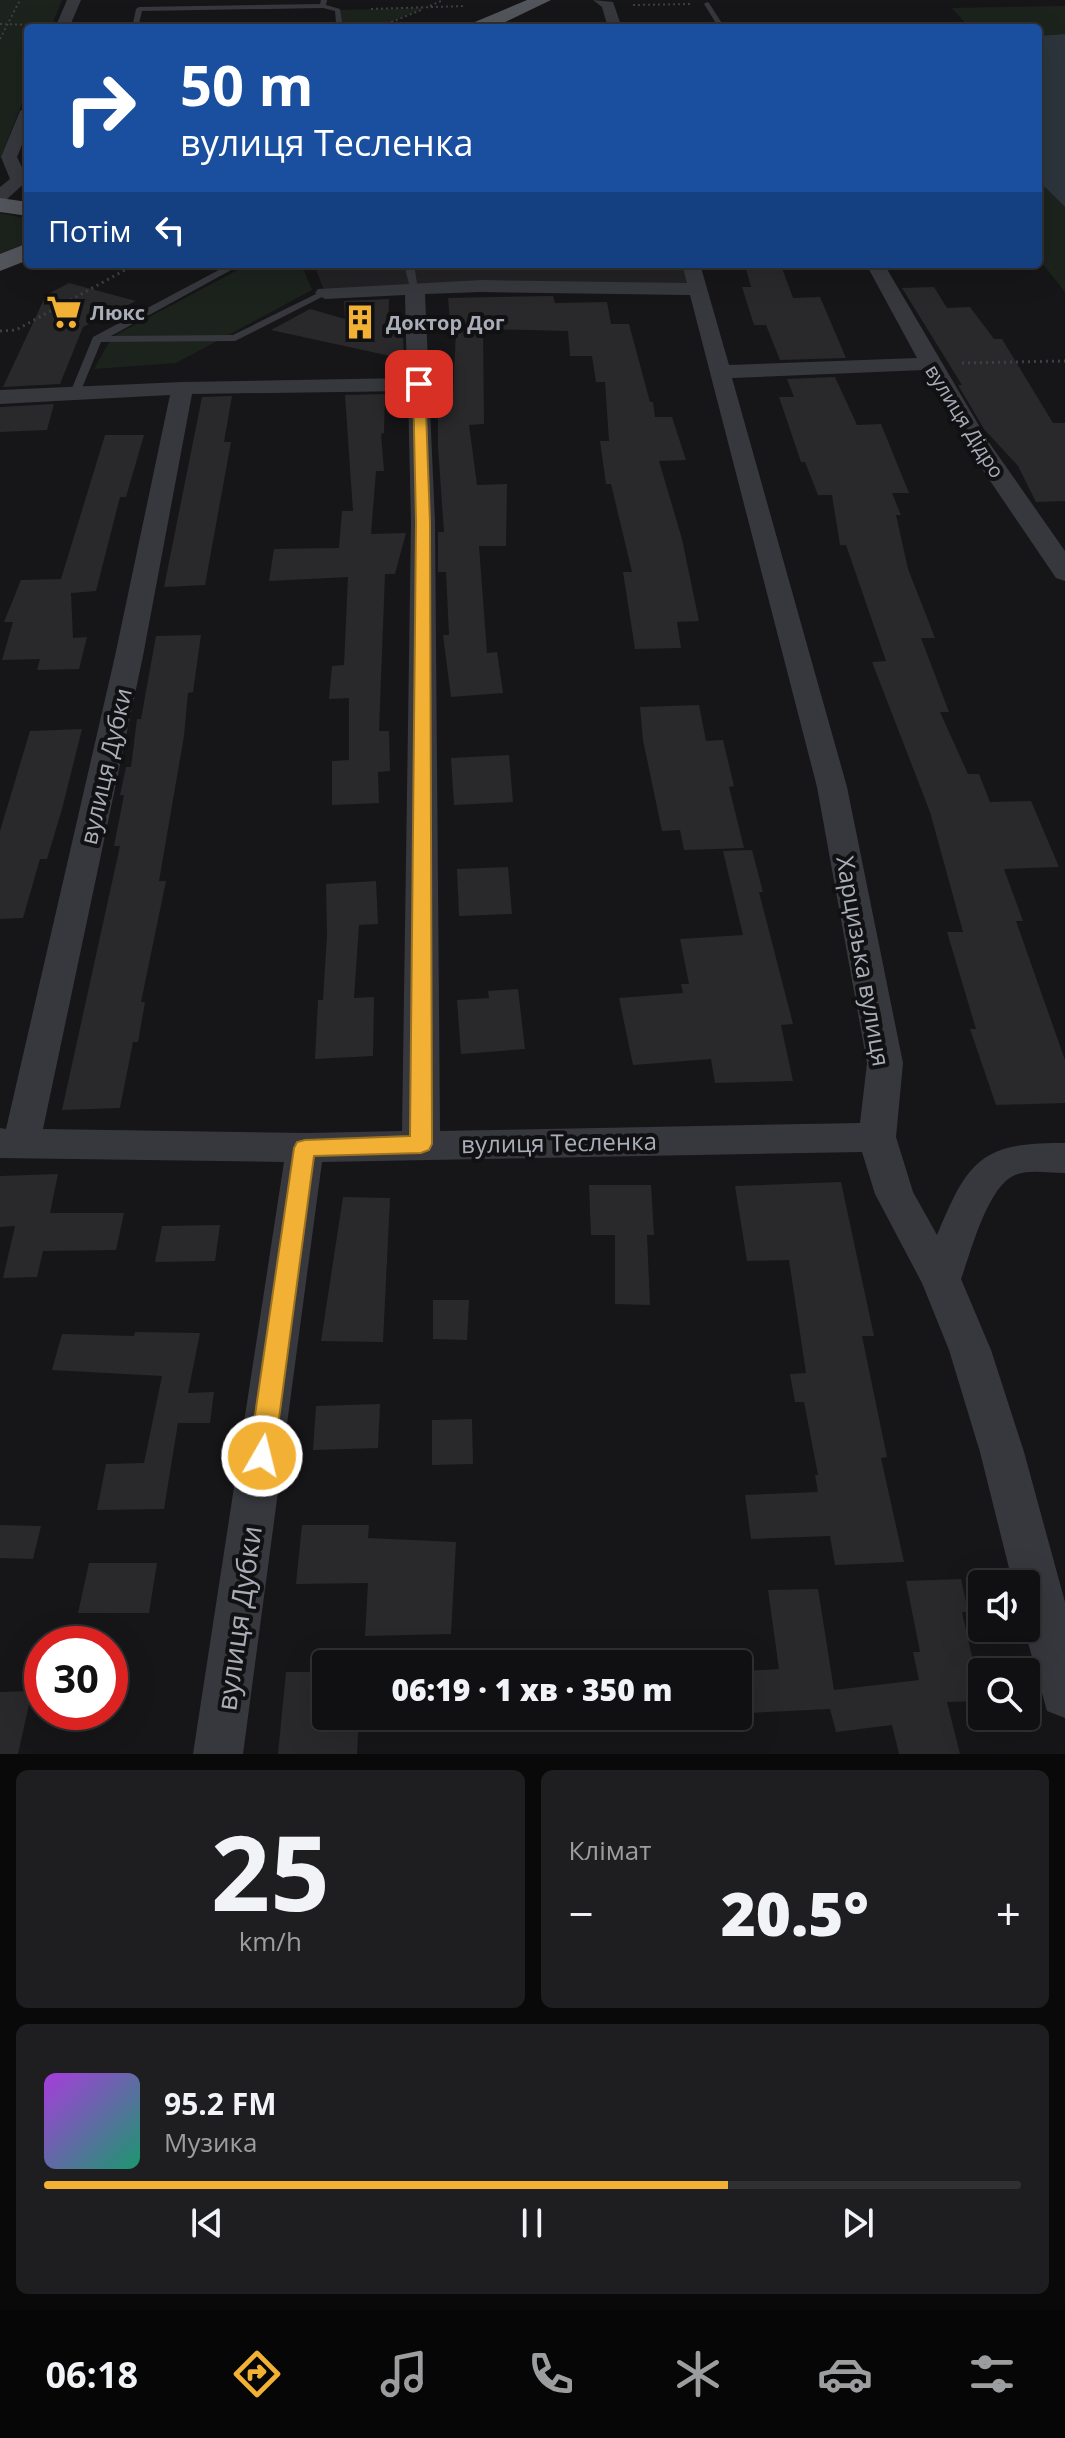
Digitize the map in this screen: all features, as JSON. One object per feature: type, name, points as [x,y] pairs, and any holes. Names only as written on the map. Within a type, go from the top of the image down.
[{"type":"main road","points":[[486,24],[542,0]]},
{"type":"main road","points":[[1,202],[24,199]]},
{"type":"main road","points":[[1,202],[24,208]]},
{"type":"main road","points":[[0,263],[24,253]]},
{"type":"street","points":[[63,24],[74,0]]},
{"type":"street","points":[[604,2],[613,24]]},
{"type":"street","points":[[1,202],[19,180],[7,168],[24,121]]},
{"type":"street","name":"вулиця Дідро","points":[[877,268],[929,364],[994,470],[1055,552],[1065,573]]},
{"type":"street","points":[[325,293],[412,276],[695,276]]},
{"type":"street","points":[[412,276],[423,522],[421,1144]]},
{"type":"street","name":"Харцизька вулиця","points":[[695,276],[839,817],[885,1063],[877,1137],[894,1194],[941,1279],[970,1350],[1002,1452],[1065,1693]]},
{"type":"street","points":[[719,372],[929,364]]},
{"type":"street","points":[[0,397],[182,388],[419,384]]},
{"type":"street","name":"вулиця Дубки","points":[[10,1143],[129,656],[182,388]]},
{"type":"street","name":"вулиця Тесленка","points":[[10,1143],[305,1148],[877,1137]]},
{"type":"street","name":"вулиця Дубки","points":[[218,1754],[305,1148]]},
{"type":"street","points":[[941,1279],[979,1190],[998,1166],[1019,1159],[1065,1158]]},
{"type":"lane","points":[[136,24],[139,9],[186,4],[324,3],[338,10],[339,23]]},
{"type":"lane","points":[[707,4],[720,24]]},
{"type":"lane","points":[[335,24],[344,24]]},
{"type":"lane","points":[[75,393],[97,339],[230,268]]},
{"type":"lane","points":[[97,339],[235,338],[325,293]]},
{"type":"path","points":[[0,39],[20,0]]},
{"type":"path","points":[[386,24],[443,0]]},
{"type":"path","points":[[604,2],[707,4]]},
{"type":"path","points":[[338,10],[461,8],[471,4]]},
{"type":"path","points":[[0,26],[24,26]]},
{"type":"path","points":[[0,331],[16,330],[129,268]]},
{"type":"path","points":[[929,364],[1065,361]]},
{"type":"shaded area","points":[[0,0],[62,0],[53,24],[24,24],[24,98],[0,159]]},
{"type":"shaded area","points":[[1065,6],[1065,34],[1042,36],[1042,24],[966,24],[952,8]]},
{"type":"shaded area","points":[[425,8],[386,24],[339,23],[338,10]]},
{"type":"shaded area","points":[[1065,34],[1065,207],[1042,184],[1042,36]]},
{"type":"shaded area","points":[[1042,184],[1065,207],[1065,292],[1042,263]]},
{"type":"shaded area","points":[[0,213],[24,218],[24,245],[0,255]]},
{"type":"shaded area","points":[[241,268],[303,268],[312,290],[176,363],[94,369],[112,337]]},
{"type":"shaded area","points":[[315,268],[692,268],[698,289],[325,293]]},
{"type":"building","points":[[746,268],[782,268],[793,298],[820,297],[846,358],[780,360],[766,325],[754,325],[742,287],[751,287]]},
{"type":"building","points":[[69,283],[136,301],[83,327],[60,384],[3,387],[46,295]]},
{"type":"building","points":[[934,287],[947,308],[970,307],[994,339],[1002,339],[1053,423],[1065,423],[1065,501],[1036,502],[1018,466],[984,429],[958,385],[962,385],[902,288]]},
{"type":"building","points":[[553,296],[555,303],[607,302],[611,324],[629,324],[655,417],[672,417],[686,460],[659,461],[682,539],[699,621],[677,622],[681,648],[635,649],[623,572],[632,572],[611,484],[606,484],[600,441],[609,441],[605,382],[596,382],[592,356],[570,356],[568,331],[483,329],[484,424],[469,425],[477,485],[507,484],[506,546],[479,546],[487,653],[497,652],[503,693],[451,697],[443,635],[449,635],[446,572],[438,572],[438,532],[444,532],[438,395],[453,395],[456,331],[451,331],[448,298]]},
{"type":"building","points":[[389,299],[388,331],[403,336],[404,359],[271,330],[310,309],[345,319],[344,301]]},
{"type":"building","points":[[835,377],[857,425],[881,424],[909,493],[892,493],[901,515],[896,515],[908,569],[935,638],[921,638],[949,712],[940,712],[968,774],[979,774],[990,802],[1031,801],[1059,867],[1004,869],[1023,921],[1016,921],[1065,1060],[1065,1103],[996,1105],[970,1029],[976,1029],[947,932],[963,932],[930,812],[872,662],[886,661],[846,545],[840,545],[832,495],[818,495],[805,462],[801,462],[779,397],[794,397],[787,379]]},
{"type":"building","points":[[385,394],[384,433],[381,434],[384,471],[376,471],[371,534],[406,533],[395,574],[385,574],[379,731],[389,731],[390,771],[378,772],[379,803],[332,805],[332,761],[349,760],[349,698],[329,699],[332,666],[344,665],[348,577],[269,581],[274,549],[339,548],[342,511],[353,511],[345,395]]},
{"type":"building","points":[[232,396],[224,442],[231,442],[205,585],[164,587],[202,397]]},
{"type":"building","points":[[54,404],[47,430],[0,432],[0,407]]},
{"type":"building","points":[[105,435],[144,435],[126,497],[120,497],[96,591],[71,593],[73,638],[87,637],[79,669],[37,670],[40,659],[2,660],[13,622],[4,622],[21,580],[61,579]]},
{"type":"building","points":[[201,635],[193,692],[188,693],[184,736],[159,881],[166,881],[141,1002],[145,1002],[138,1042],[133,1042],[120,1108],[62,1110],[120,846],[114,846],[124,795],[120,795],[126,767],[131,767],[137,719],[141,719],[156,636]]},
{"type":"building","points":[[699,705],[706,741],[723,740],[734,786],[729,787],[744,848],[684,850],[680,830],[662,831],[643,740],[640,707]]},
{"type":"building","points":[[82,729],[47,859],[40,859],[23,918],[0,919],[0,831],[30,731]]},
{"type":"building","points":[[509,755],[513,802],[454,805],[451,758]]},
{"type":"building","points":[[752,850],[763,892],[759,892],[793,1024],[781,1025],[793,1081],[715,1083],[711,1059],[633,1065],[619,998],[683,993],[681,984],[689,984],[680,939],[743,935],[723,851]]},
{"type":"building","points":[[508,867],[512,914],[459,916],[457,869]]},
{"type":"building","points":[[376,881],[378,924],[359,925],[354,998],[374,997],[373,1056],[315,1059],[318,1000],[323,1000],[326,884]]},
{"type":"building","points":[[518,989],[525,1049],[461,1054],[457,1000],[489,998],[488,991]]},
{"type":"building","points":[[58,1174],[50,1213],[124,1213],[116,1250],[43,1251],[37,1277],[3,1278],[15,1226],[0,1227],[0,1176]]},
{"type":"building","points":[[841,1182],[874,1336],[862,1336],[887,1457],[881,1458],[904,1562],[835,1565],[830,1536],[751,1539],[745,1495],[818,1492],[815,1475],[818,1475],[804,1402],[795,1402],[790,1374],[806,1373],[789,1260],[747,1261],[735,1186]]},
{"type":"building","points":[[589,1185],[651,1185],[654,1235],[647,1235],[650,1305],[615,1304],[615,1235],[591,1235]]},
{"type":"building","points":[[343,1197],[390,1198],[383,1342],[321,1341]]},
{"type":"building","points":[[220,1225],[215,1261],[155,1262],[162,1226]]},
{"type":"building","points":[[433,1300],[469,1300],[467,1340],[433,1339]]},
{"type":"building","points":[[135,1332],[200,1333],[188,1393],[214,1392],[210,1423],[178,1423],[164,1509],[97,1510],[106,1464],[144,1463],[162,1376],[52,1370],[62,1334],[134,1336]]},
{"type":"building","points":[[380,1404],[378,1448],[313,1450],[316,1406]]},
{"type":"building","points":[[472,1419],[473,1464],[432,1465],[432,1420]]},
{"type":"building","points":[[0,1525],[41,1526],[33,1559],[0,1558]]},
{"type":"building","points":[[302,1525],[369,1525],[368,1538],[456,1542],[451,1634],[365,1636],[368,1583],[296,1584]]},
{"type":"building","points":[[89,1563],[157,1563],[149,1613],[78,1613]]},
{"type":"building","points":[[961,1579],[968,1612],[962,1612],[972,1658],[968,1658],[968,1701],[947,1702],[960,1754],[899,1754],[892,1725],[836,1732],[830,1709],[752,1713],[752,1670],[779,1669],[768,1590],[818,1589],[834,1690],[919,1680],[913,1652],[920,1652],[906,1581]]},
{"type":"building","points":[[286,1672],[312,1672],[312,1730],[358,1730],[357,1754],[278,1754]]},
{"type":"building","points":[[24,1691],[24,1727],[18,1754],[0,1754],[0,1692]]},
{"type":"place","name":"Люкс","points":[[64,312]]},
{"type":"place","name":"Доктор Дог","points":[[360,322]]},
{"type":"route","points":[[262,1456],[305,1148],[421,1144],[423,522],[419,384]]}]
